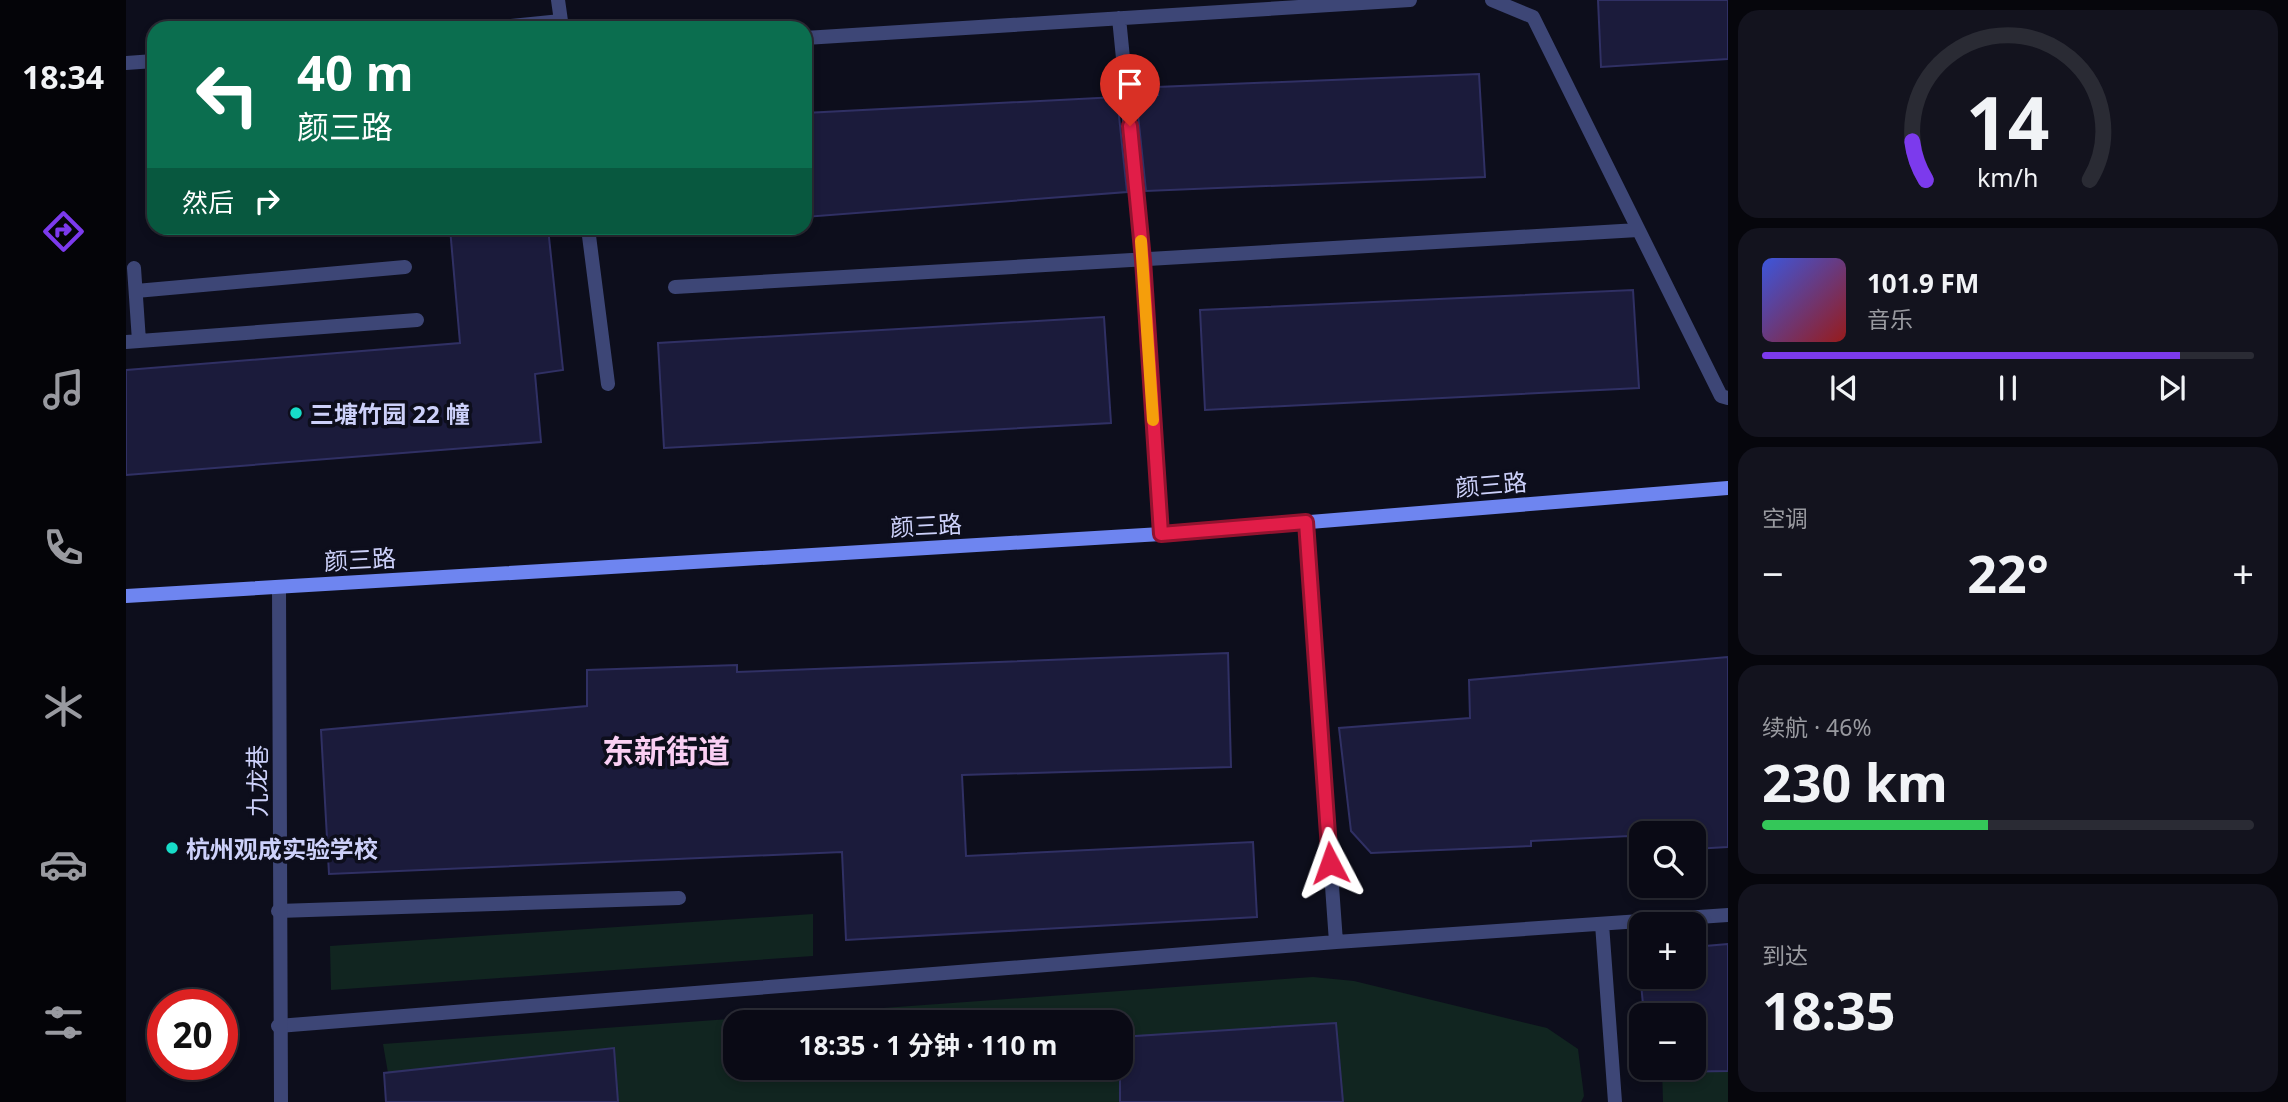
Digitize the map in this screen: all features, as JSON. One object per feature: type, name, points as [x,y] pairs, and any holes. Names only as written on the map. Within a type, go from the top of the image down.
[{"type":"street","points":[[558,0],[561,21]]},
{"type":"street","points":[[812,38],[1410,0]]},
{"type":"street","points":[[1492,0],[1533,17],[1721,396],[1728,398]]},
{"type":"street","points":[[1119,18],[1143,260],[1161,534]]},
{"type":"street","points":[[126,64],[147,62]]},
{"type":"street","points":[[675,287],[1638,230]]},
{"type":"street","points":[[589,235],[608,384]]},
{"type":"street","points":[[134,268],[136,291],[132,342],[417,320]]},
{"type":"street","points":[[136,291],[405,268]]},
{"type":"street","name":"颜三路","points":[[126,596],[1161,534],[1728,488]]},
{"type":"street","points":[[1306,522],[1336,942]]},
{"type":"street","name":"九龙巷","points":[[279,586],[278,1026],[281,1102]]},
{"type":"street","points":[[278,911],[679,898]]},
{"type":"street","points":[[278,1026],[1336,942],[1728,915]]},
{"type":"street","points":[[1602,924],[1615,1102]]},
{"type":"green space","points":[[813,914],[813,956],[331,990],[330,946]]},
{"type":"green space","points":[[1313,977],[1354,981],[1547,1028],[1578,1049],[1584,1096],[1581,1102],[393,1102],[383,1044],[723,1020],[723,1080],[1133,1080],[1133,1010],[855,1010]]},
{"type":"green space","points":[[1728,983],[1728,1102],[1663,1102],[1662,1080],[1706,1080],[1706,1004]]},
{"type":"building","points":[[1598,0],[1728,0],[1728,59],[1601,67]]},
{"type":"building","points":[[1479,74],[1485,177],[1146,191],[1136,96],[1158,95],[1157,87]]},
{"type":"building","points":[[1117,97],[1127,192],[812,216],[812,113]]},
{"type":"building","name":"三塘竹园 22 幢","points":[[451,235],[549,235],[563,370],[535,374],[541,442],[126,475],[126,370],[460,343]]},
{"type":"building","points":[[1633,290],[1639,388],[1205,410],[1200,310]]},
{"type":"building","points":[[1104,317],[1111,423],[664,448],[658,343]]},
{"type":"building","points":[[1228,653],[1231,767],[962,775],[966,856],[1253,842],[1257,917],[846,940],[842,852],[329,874],[321,730],[587,706],[587,670],[737,665],[737,672]]},
{"type":"building","points":[[1728,657],[1728,847],[1706,848],[1706,821],[1629,821],[1629,836],[1531,841],[1531,846],[1371,853],[1351,831],[1339,728],[1470,718],[1469,680]]},
{"type":"building","points":[[1728,944],[1728,1071],[1706,1071],[1706,1003],[1643,1003],[1642,989],[1706,989],[1706,946]]},
{"type":"building","points":[[1336,1023],[1343,1102],[1120,1102],[1120,1080],[1133,1080],[1133,1036]]},
{"type":"building","points":[[614,1048],[618,1102],[386,1102],[384,1073]]},
{"type":"slow traffic","points":[[1141,241],[1153,420]]},
{"type":"place","name":"三塘竹园 22 幢","points":[[296,413]]},
{"type":"place","name":"杭州观成实验学校","points":[[172,848]]},
{"type":"district","name":"东新街道","points":[[666,750]]},
{"type":"route","points":[[1130,126],[1143,260],[1161,534],[1306,522],[1330,863]]}]
